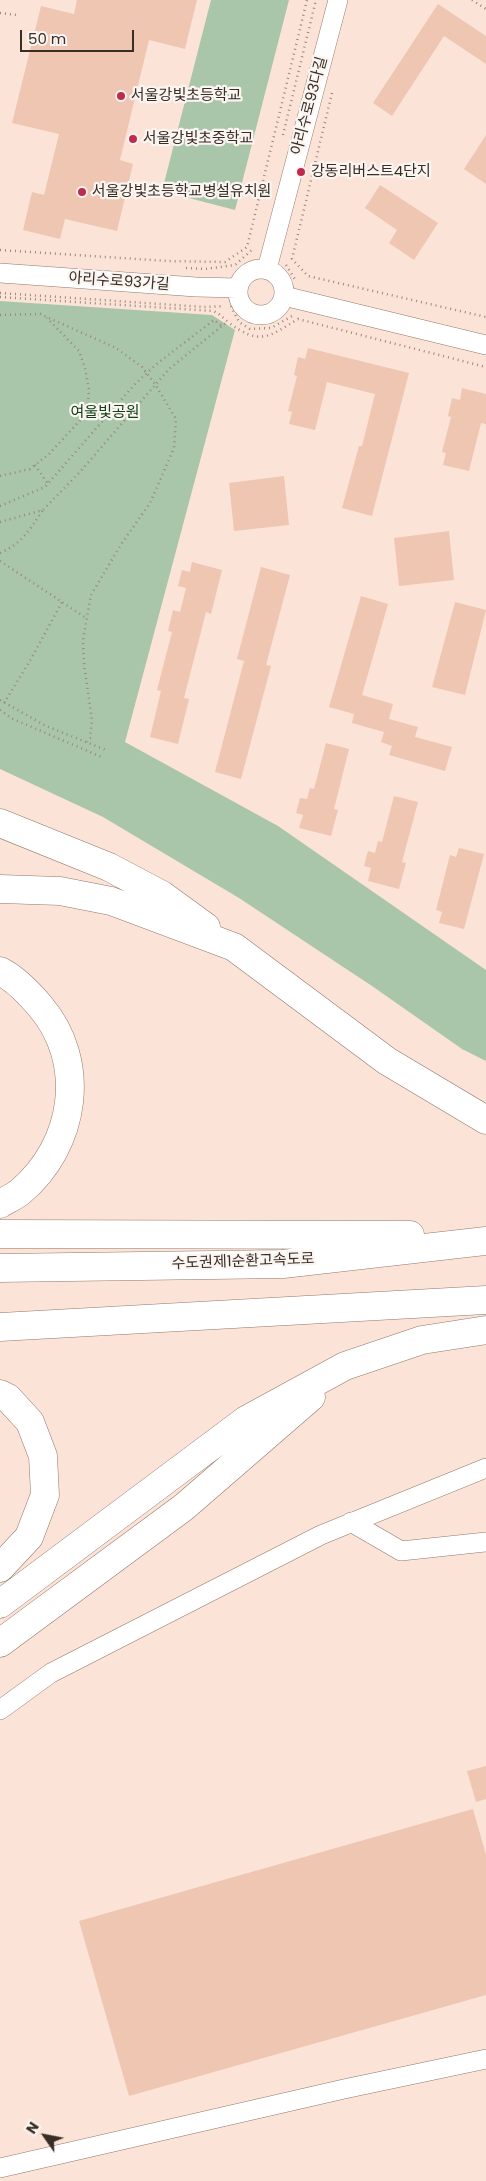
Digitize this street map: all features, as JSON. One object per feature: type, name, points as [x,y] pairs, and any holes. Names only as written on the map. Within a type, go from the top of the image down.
[{"type":"highway","points":[[0,823],[109,867],[162,894],[387,1061],[486,1120]]},
{"type":"highway","points":[[0,888],[60,891],[111,902],[234,946]]},
{"type":"highway","points":[[0,971],[7,974],[29,993],[47,1014],[61,1038],[70,1068],[70,1098],[65,1126],[47,1161],[20,1192],[0,1204]]},
{"type":"highway","name":"수도권제1순환고속도로","points":[[0,1234],[486,1236]]},
{"type":"highway","name":"수도권제1순환고속도로","points":[[0,1268],[283,1264],[486,1241]]},
{"type":"highway","points":[[0,1328],[486,1300]]},
{"type":"highway","points":[[0,1604],[246,1420],[346,1366],[422,1340],[486,1330]]},
{"type":"highway","points":[[0,1643],[184,1507],[346,1366]]},
{"type":"highway","points":[[0,1394],[8,1398],[30,1422],[43,1456],[45,1495],[29,1537],[0,1568]]},
{"type":"street","name":"아리수로93다길","points":[[267,269],[338,0]]},
{"type":"street","points":[[267,269],[278,276],[282,282],[284,296],[275,310],[261,315],[253,313],[241,304],[238,288],[244,275],[251,271],[267,269]]},
{"type":"street","name":"아리수로93가길","points":[[0,273],[196,287],[238,288]]},
{"type":"street","points":[[284,296],[486,345]]},
{"type":"street","points":[[0,1710],[51,1673],[321,1534],[486,1468]]},
{"type":"street","points":[[351,1522],[401,1551],[486,1542]]},
{"type":"street","points":[[0,2168],[344,2089],[486,2059]]},
{"type":"path","points":[[0,250],[167,261],[226,262],[247,246],[307,0]]},
{"type":"path","points":[[281,143],[316,0]]},
{"type":"path","points":[[472,0],[486,8]]},
{"type":"path","points":[[0,13],[17,15]]},
{"type":"path","points":[[334,86],[292,259],[308,276],[486,317]]},
{"type":"path","points":[[186,268],[205,269],[235,265],[256,247]]},
{"type":"path","points":[[0,295],[204,307],[232,306],[240,322],[250,329],[271,328],[287,317],[295,315]]},
{"type":"path","points":[[0,295],[212,311],[222,314],[227,321],[260,338],[271,336],[298,319],[486,367]]},
{"type":"path","points":[[0,315],[40,314],[116,348],[142,367],[155,384],[176,419],[174,448],[150,503],[91,595],[83,640],[84,664],[92,720],[90,738],[87,742]]},
{"type":"path","points":[[0,476],[30,469],[49,454],[87,413],[89,390],[85,368],[79,351],[46,317]]},
{"type":"path","points":[[0,506],[45,488],[120,401],[146,374],[214,320],[222,326]]},
{"type":"path","points":[[0,554],[15,547],[26,535],[42,510],[79,473],[169,369],[227,321]]},
{"type":"path","points":[[84,416],[120,401]]},
{"type":"path","points":[[35,465],[48,484]]},
{"type":"path","points":[[0,522],[42,510]]},
{"type":"path","points":[[0,560],[86,618]]},
{"type":"path","points":[[4,703],[31,659],[62,602]]},
{"type":"path","points":[[0,700],[46,726],[106,750]]},
{"type":"path","points":[[0,710],[12,719],[104,758]]},
{"type":"green space","points":[[211,0],[289,0],[235,210],[162,191]]},
{"type":"green space","name":"여울빛공원","points":[[0,301],[212,315],[235,330],[125,742],[278,826],[486,970],[486,1061],[462,1049],[372,986],[239,898],[103,817],[0,769]]},
{"type":"building","points":[[77,0],[197,0],[185,49],[149,40],[120,160],[133,164],[117,231],[65,219],[60,239],[23,230],[32,192],[44,195],[59,134],[12,123],[41,6],[74,14]]},
{"type":"building","points":[[438,4],[486,36],[486,64],[444,36],[392,116],[373,103]]},
{"type":"building","points":[[486,135],[486,184],[464,169]]},
{"type":"building","points":[[380,185],[438,223],[414,260],[389,243],[397,230],[365,208]]},
{"type":"building","points":[[308,348],[409,373],[372,516],[342,508],[359,446],[362,446],[375,394],[327,382],[315,430],[289,424],[292,412],[288,411],[297,376],[294,375],[298,357],[305,359]]},
{"type":"building","points":[[462,388],[486,394],[486,424],[481,423],[469,471],[443,465],[446,453],[442,452],[451,417],[448,416],[452,398],[460,400]]},
{"type":"building","points":[[284,476],[289,525],[234,531],[229,483]]},
{"type":"building","points":[[449,531],[454,580],[399,586],[394,538]]},
{"type":"building","points":[[192,562],[222,570],[211,614],[206,612],[184,698],[189,699],[178,744],[150,737],[161,691],[157,690],[172,632],[168,631],[173,610],[180,612],[186,588],[178,586],[182,570],[190,572]]},
{"type":"building","points":[[261,567],[290,575],[266,665],[271,666],[241,779],[215,772],[244,661],[237,659]]},
{"type":"building","points":[[361,596],[388,604],[362,695],[393,704],[389,719],[418,727],[415,737],[452,747],[445,771],[389,755],[392,746],[381,742],[384,732],[352,723],[354,714],[329,707]]},
{"type":"building","points":[[455,602],[486,610],[465,695],[432,687]]},
{"type":"building","points":[[326,743],[349,749],[334,809],[338,810],[331,836],[299,828],[303,815],[296,813],[300,798],[307,799],[310,788],[314,789]]},
{"type":"building","points":[[394,796],[418,802],[402,862],[406,863],[399,889],[368,881],[371,868],[364,866],[368,851],[375,853],[378,841],[382,842]]},
{"type":"building","points":[[459,848],[484,854],[464,929],[439,923],[442,912],[436,910],[450,855],[456,857]]},
{"type":"building","points":[[486,1766],[486,1799],[476,1802],[467,1771]]},
{"type":"building","points":[[473,1809],[486,1855],[486,1995],[129,2096],[79,1921]]},
{"type":"place","name":"서울강빛초등학교","points":[[121,96]]},
{"type":"place","name":"서울강빛초중학교","points":[[133,139]]},
{"type":"place","name":"강동리버스트4단지","points":[[301,172]]},
{"type":"place","name":"서울강빛초등학교병설유치원","points":[[82,192]]}]
